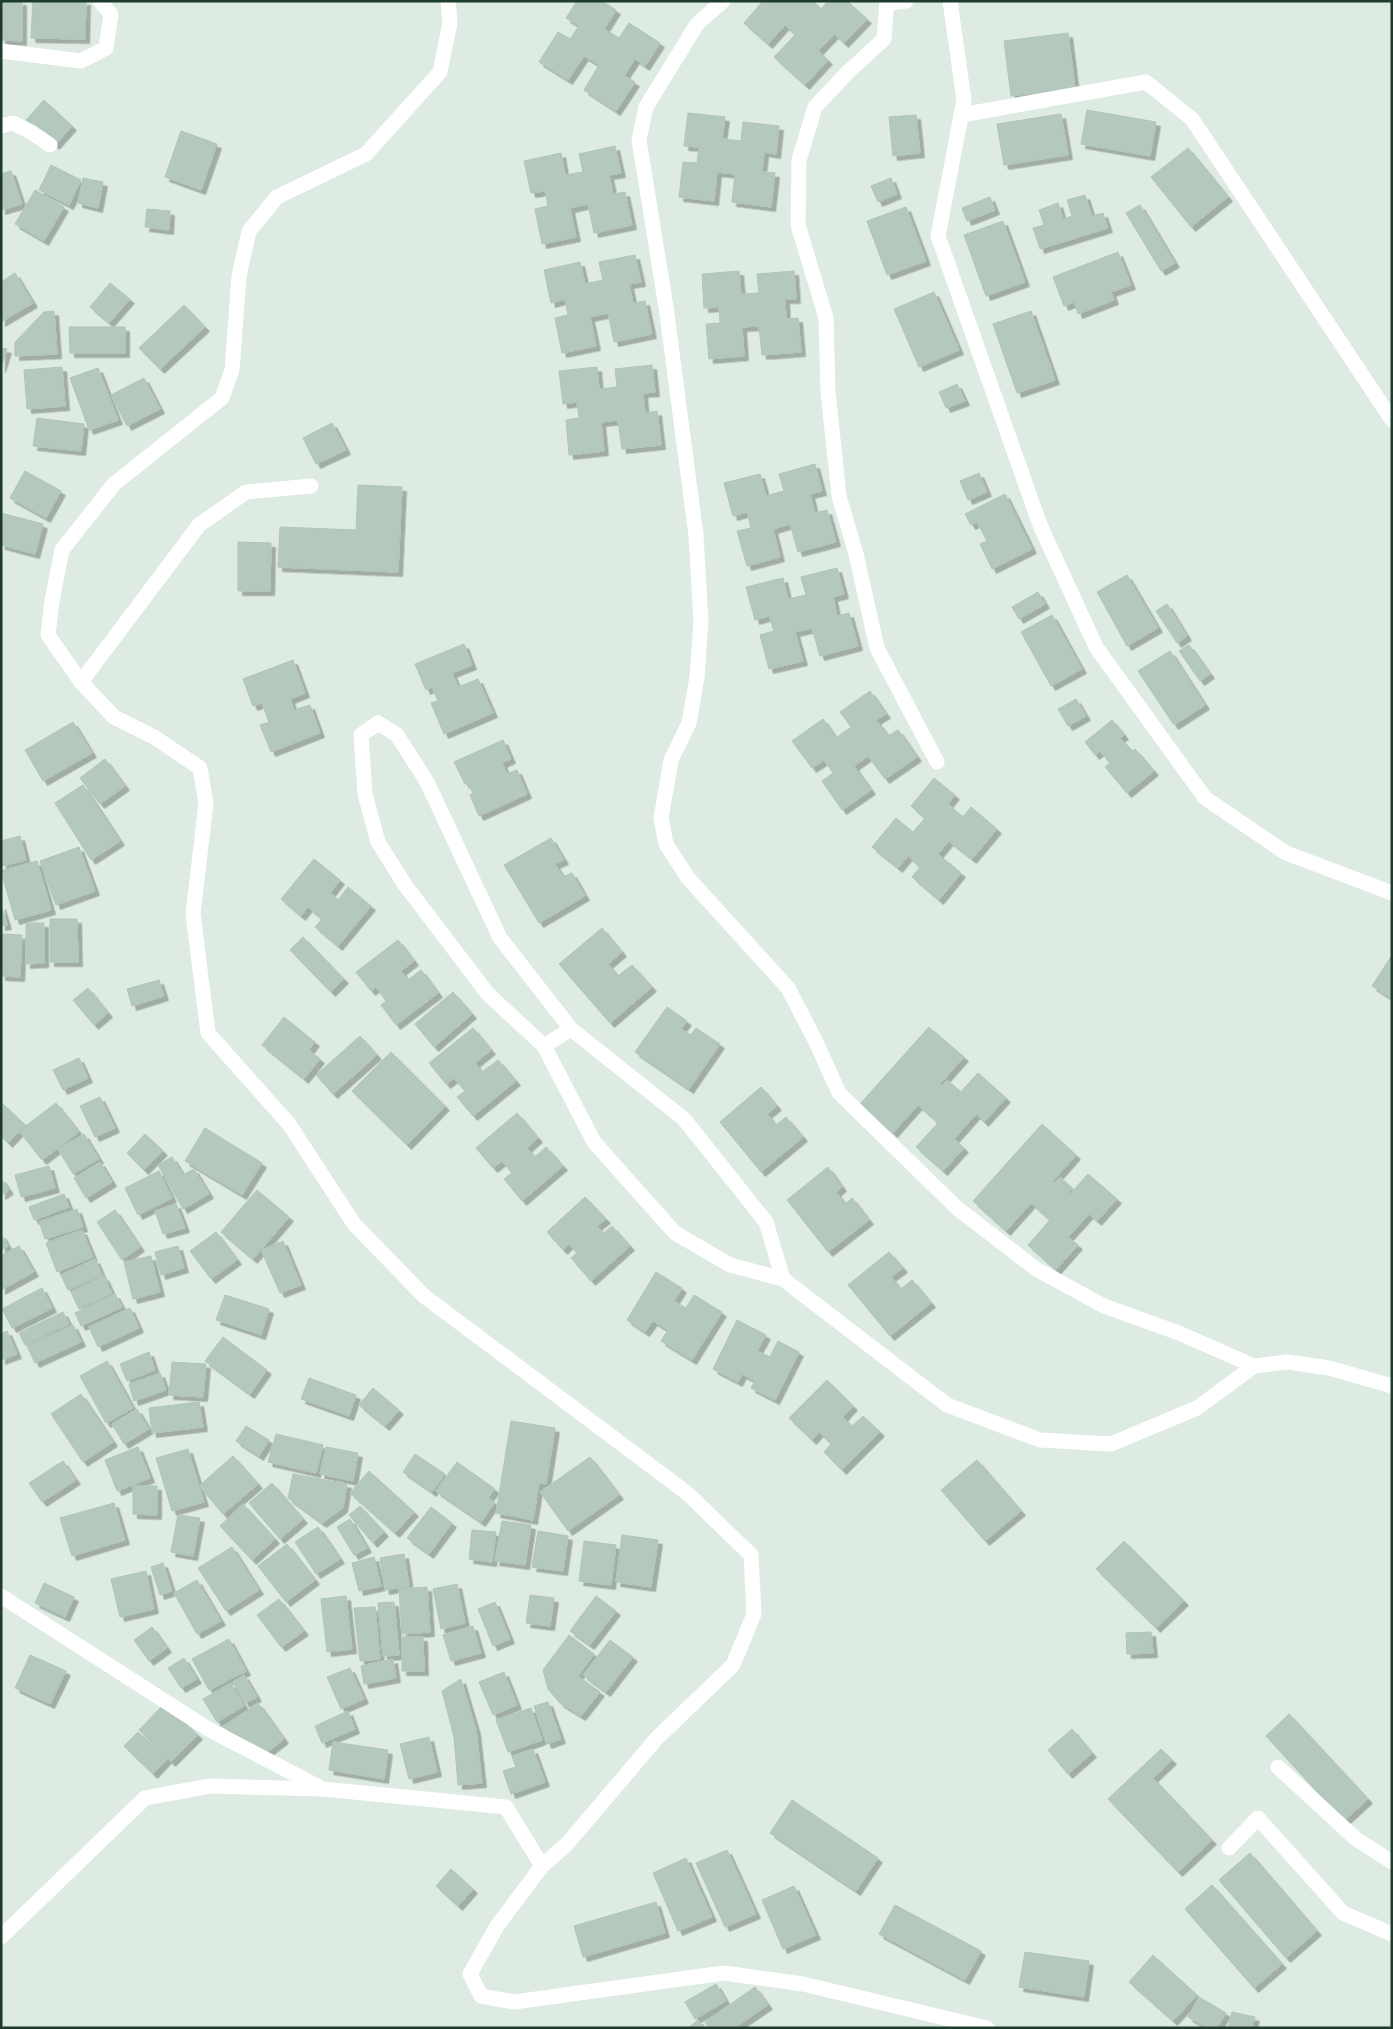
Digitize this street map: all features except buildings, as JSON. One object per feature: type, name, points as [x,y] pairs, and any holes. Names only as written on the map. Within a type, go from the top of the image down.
[{"type":"street","points":[[1,51],[81,61],[106,48],[111,14],[100,1]]},
{"type":"street","points":[[448,1],[450,23],[440,72],[366,154],[277,197],[249,231],[239,276],[232,370],[222,398],[114,484],[62,550],[52,601],[48,635],[81,682],[114,716],[154,737],[200,768],[206,803],[193,914],[208,1033],[289,1124],[354,1224],[424,1296],[687,1493],[752,1555],[754,1614],[733,1665],[657,1738],[568,1844],[542,1866],[497,1926],[470,1974],[481,1996],[514,2002],[724,1973],[803,1984],[987,2028]]},
{"type":"street","points":[[723,1],[698,24],[646,107],[639,140],[667,317],[696,536],[701,622],[697,677],[689,723],[671,760],[661,818],[666,844],[688,878],[788,988],[816,1042],[838,1093],[957,1208],[1036,1270],[1095,1302],[1178,1333],[1254,1366]]},
{"type":"street","points":[[906,1],[887,2],[884,39],[848,72],[815,107],[799,160],[798,225],[826,318],[828,392],[839,496],[856,554],[877,648],[937,762]]},
{"type":"street","points":[[950,1],[964,100],[938,236],[1040,526],[1096,647],[1205,798],[1286,853],[1392,894]]},
{"type":"street","points":[[961,116],[1146,82],[1192,119],[1392,420]]},
{"type":"street","points":[[1,126],[13,123],[50,145]]},
{"type":"street","points":[[81,682],[199,525],[246,492],[311,486]]},
{"type":"street","points":[[783,1279],[766,1222],[684,1119],[571,1029],[500,938],[427,782],[397,735],[378,723],[361,734],[365,794],[378,842],[405,885],[488,994],[544,1046],[594,1142],[675,1233],[730,1265],[783,1279],[947,1404],[1040,1440],[1111,1444],[1197,1408],[1254,1366],[1287,1362],[1329,1368],[1392,1386]]},
{"type":"street","points":[[544,1046],[571,1029]]},
{"type":"street","points":[[1,1596],[210,1730],[323,1789]]},
{"type":"street","points":[[1278,1766],[1356,1839],[1392,1862]]},
{"type":"street","points":[[1,1936],[146,1798],[210,1786],[323,1789],[506,1807],[542,1866]]},
{"type":"street","points":[[1228,1848],[1258,1818],[1343,1913],[1392,1934]]}]
